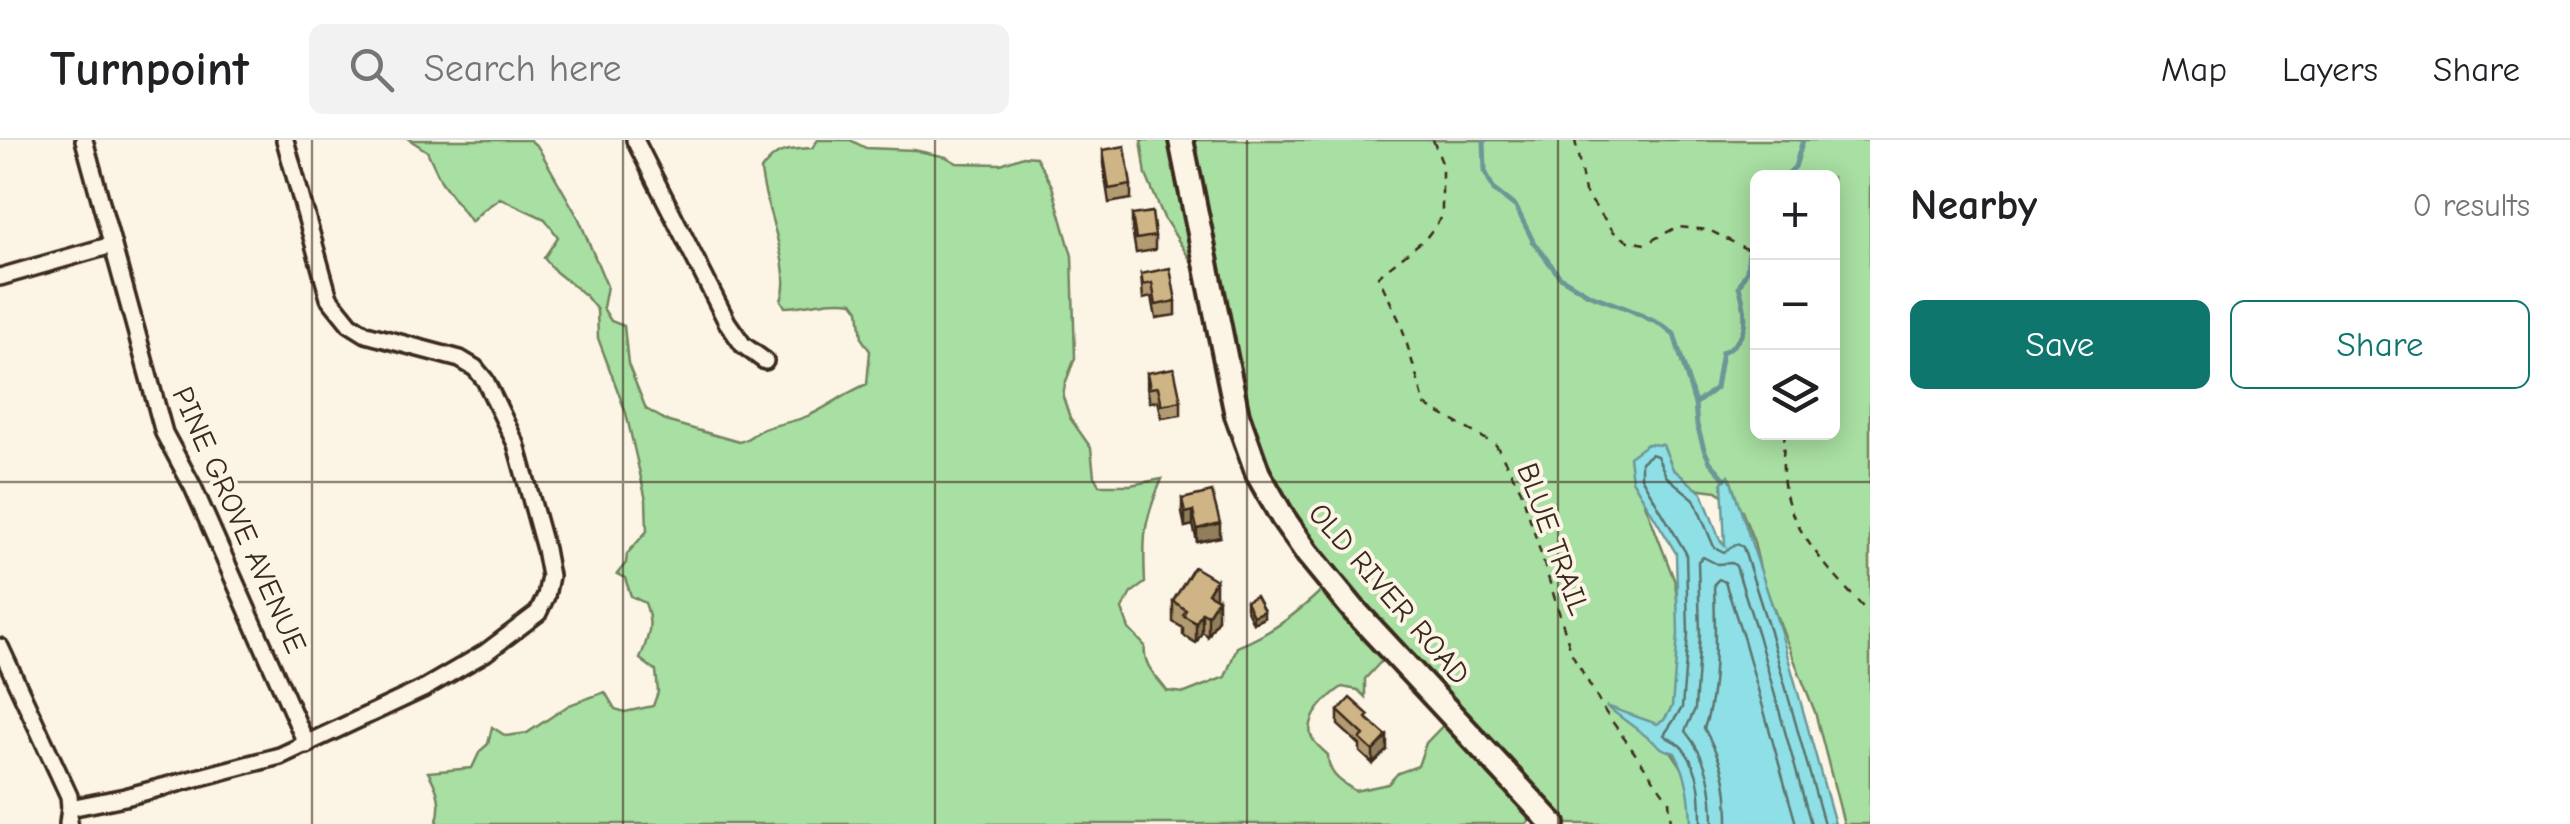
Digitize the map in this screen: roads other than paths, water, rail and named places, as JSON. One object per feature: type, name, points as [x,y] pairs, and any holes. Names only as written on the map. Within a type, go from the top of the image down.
[{"type":"main road","name":"OLD RIVER ROAD","points":[[1181,140],[1237,415],[1268,494],[1308,554],[1354,610],[1553,824]]},
{"type":"street","name":"PINE GROVE AVENUE","points":[[84,140],[164,433],[193,486],[307,745]]},
{"type":"street","points":[[0,647],[69,796],[69,816],[125,796],[280,756],[307,745],[423,689],[485,653],[538,613],[550,576],[545,549],[516,444],[485,380],[460,359],[366,334],[338,311],[329,298],[284,140]]},
{"type":"street","points":[[635,140],[734,334],[765,361]]},
{"type":"street","points":[[0,276],[112,246]]},
{"type":"water","points":[[1647,444],[1663,445],[1673,469],[1702,493],[1725,545],[1722,482],[1729,475],[1780,629],[1835,824],[1691,824],[1688,787],[1675,753],[1663,749],[1606,706],[1657,724],[1672,707],[1678,634],[1676,553],[1632,480],[1629,457]]},
{"type":"waterway","points":[[1484,140],[1485,171],[1494,190],[1516,207],[1533,241],[1560,277],[1674,334],[1704,449],[1725,479]]},
{"type":"waterway","points":[[1792,170],[1803,140]]},
{"type":"waterway","points":[[1695,404],[1716,388],[1722,352],[1742,333],[1745,315],[1739,286],[1747,270],[1750,242]]}]
